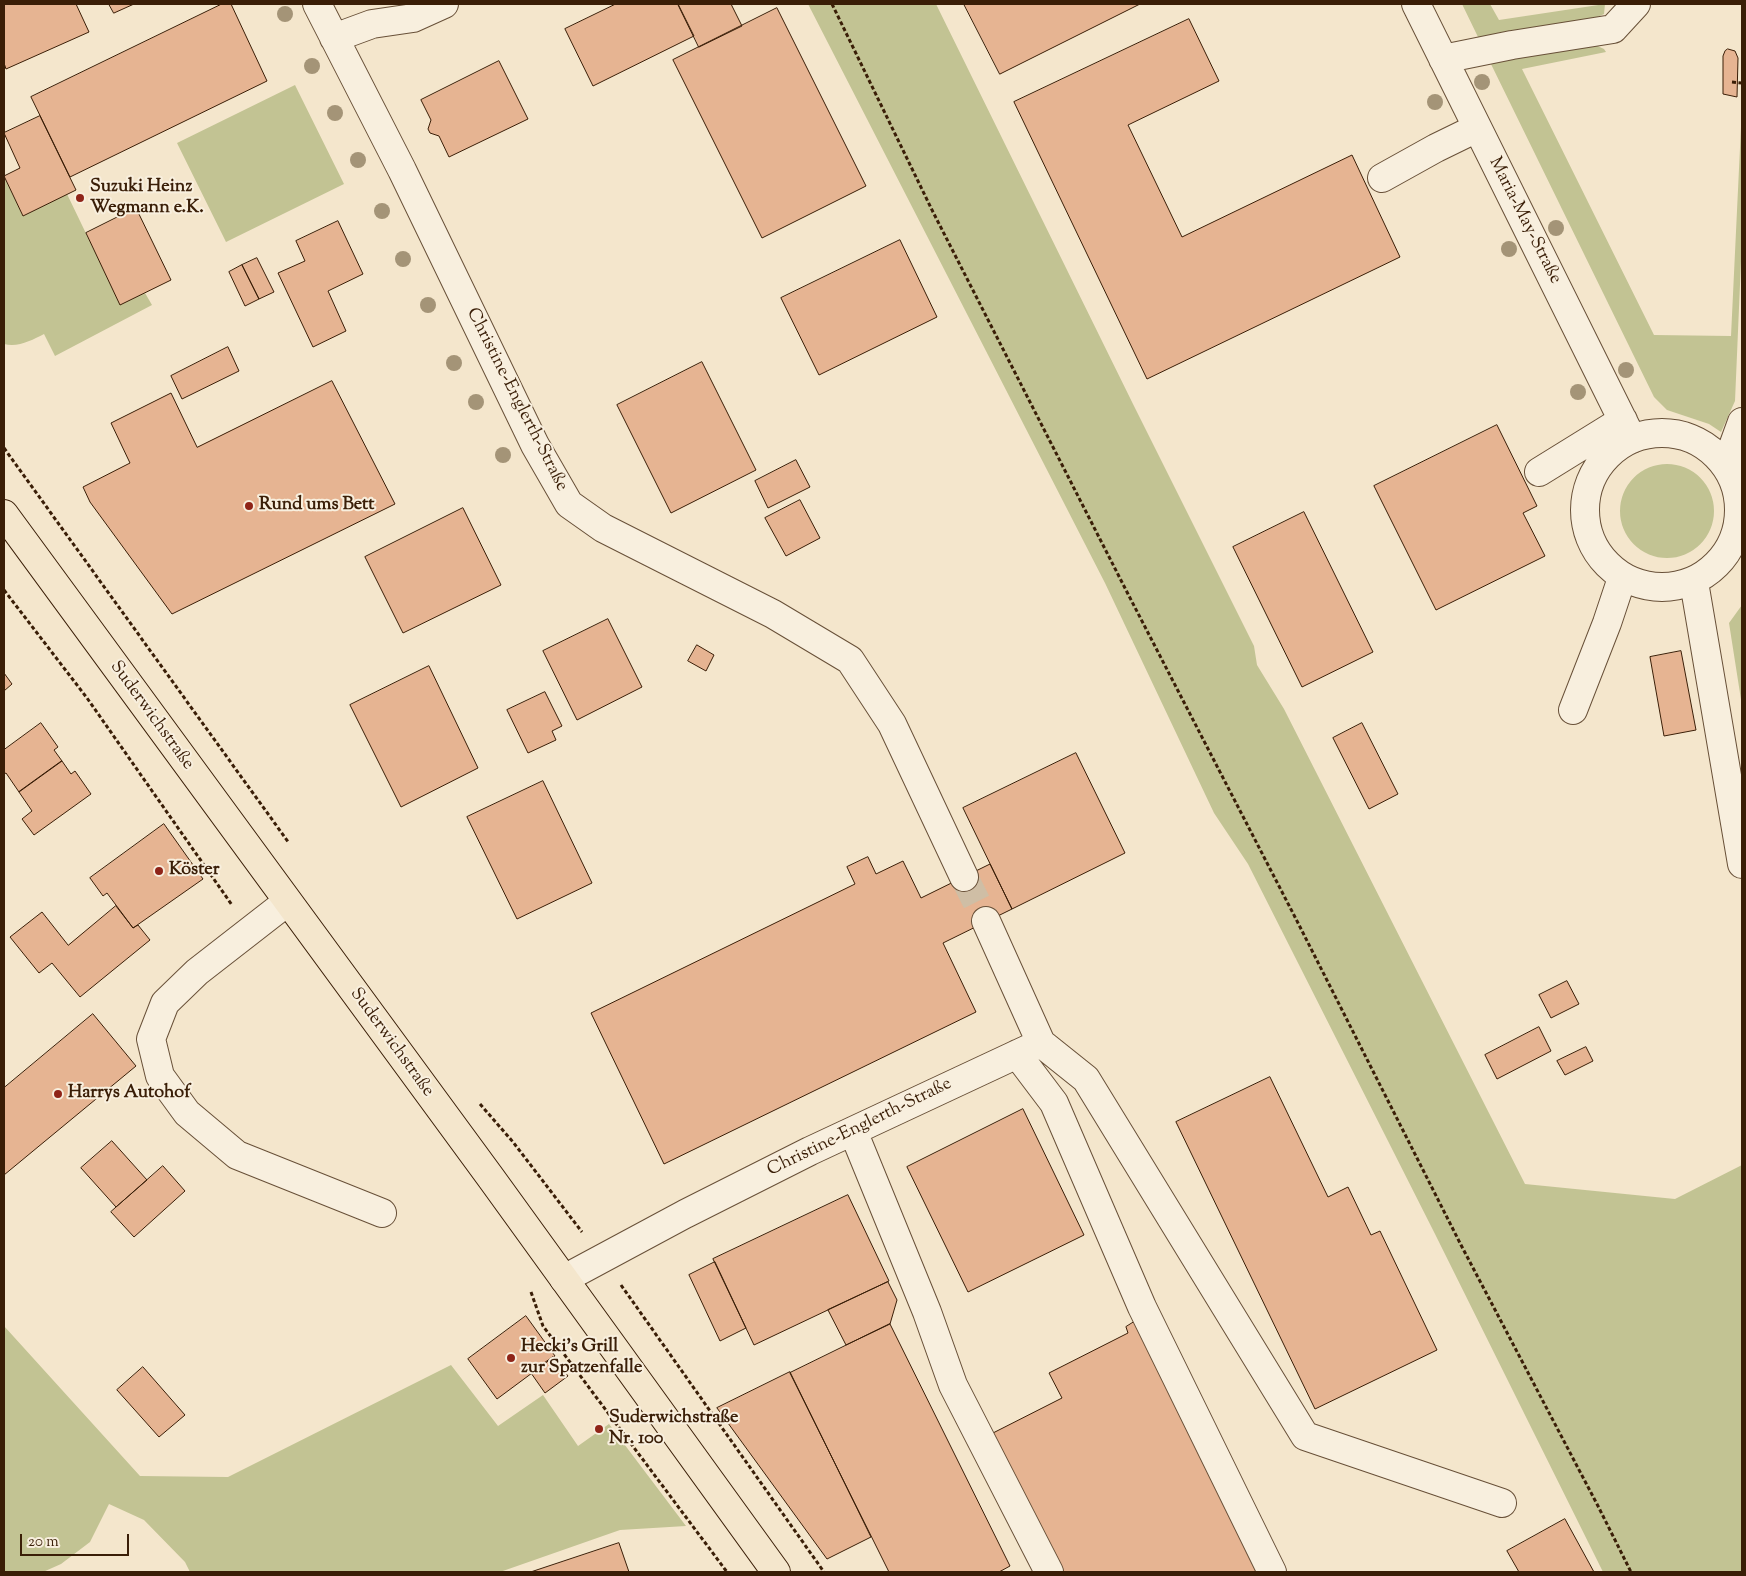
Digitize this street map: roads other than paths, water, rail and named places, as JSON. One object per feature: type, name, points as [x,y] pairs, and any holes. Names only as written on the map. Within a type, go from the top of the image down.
[{"type":"main road","name":"Suderwichstraße","points":[[4,514],[776,1572]]},
{"type":"street","name":"Christine-Englerth-Straße","points":[[317,4],[402,170],[536,445],[569,504],[603,528],[773,614],[850,660],[892,724],[964,877]]},
{"type":"street","points":[[334,38],[372,24],[413,18],[444,4]]},
{"type":"street","name":"Maria-May-Straße","points":[[1416,4],[1627,429]]},
{"type":"street","points":[[1443,59],[1512,45],[1613,29],[1636,4]]},
{"type":"street","points":[[1382,178],[1477,128]]},
{"type":"street","points":[[1726,466],[1742,422]]},
{"type":"street","points":[[1539,472],[1627,429],[1684,436],[1707,447],[1726,466],[1737,491],[1739,518],[1732,544],[1716,566],[1694,582],[1670,588],[1645,586],[1622,578],[1601,559],[1588,533],[1584,505],[1591,477],[1627,429]]},
{"type":"street","points":[[1573,710],[1607,623],[1622,578]]},
{"type":"street","points":[[1694,582],[1742,864]]},
{"type":"street","points":[[287,902],[197,972],[165,1003],[150,1039],[160,1076],[188,1113],[237,1156],[382,1213]]},
{"type":"street","points":[[986,922],[1029,1048],[1142,1307],[1272,1572]]},
{"type":"street","name":"Christine-Englerth-Straße","points":[[564,1279],[685,1214],[853,1131],[1029,1048]]},
{"type":"street","points":[[1029,1048],[1086,1080],[1305,1436],[1502,1503]]},
{"type":"street","points":[[853,1131],[927,1312],[953,1385],[1049,1572]]},
{"type":"tunnel","points":[[964,877],[986,921]]},
{"type":"place","name":"Suzuki Heinz Wegmann e.K.","points":[[80,198]]},
{"type":"place","name":"Rund ums Bett","points":[[249,506]]},
{"type":"place","name":"Köster","points":[[159,871]]},
{"type":"place","name":"Harrys Autohof","points":[[58,1094]]},
{"type":"place","name":"Hecki's Grill zur Spatzenfalle","points":[[511,1358]]},
{"type":"place","name":"Suderwichstraße Nr. 100","points":[[599,1429]]}]
